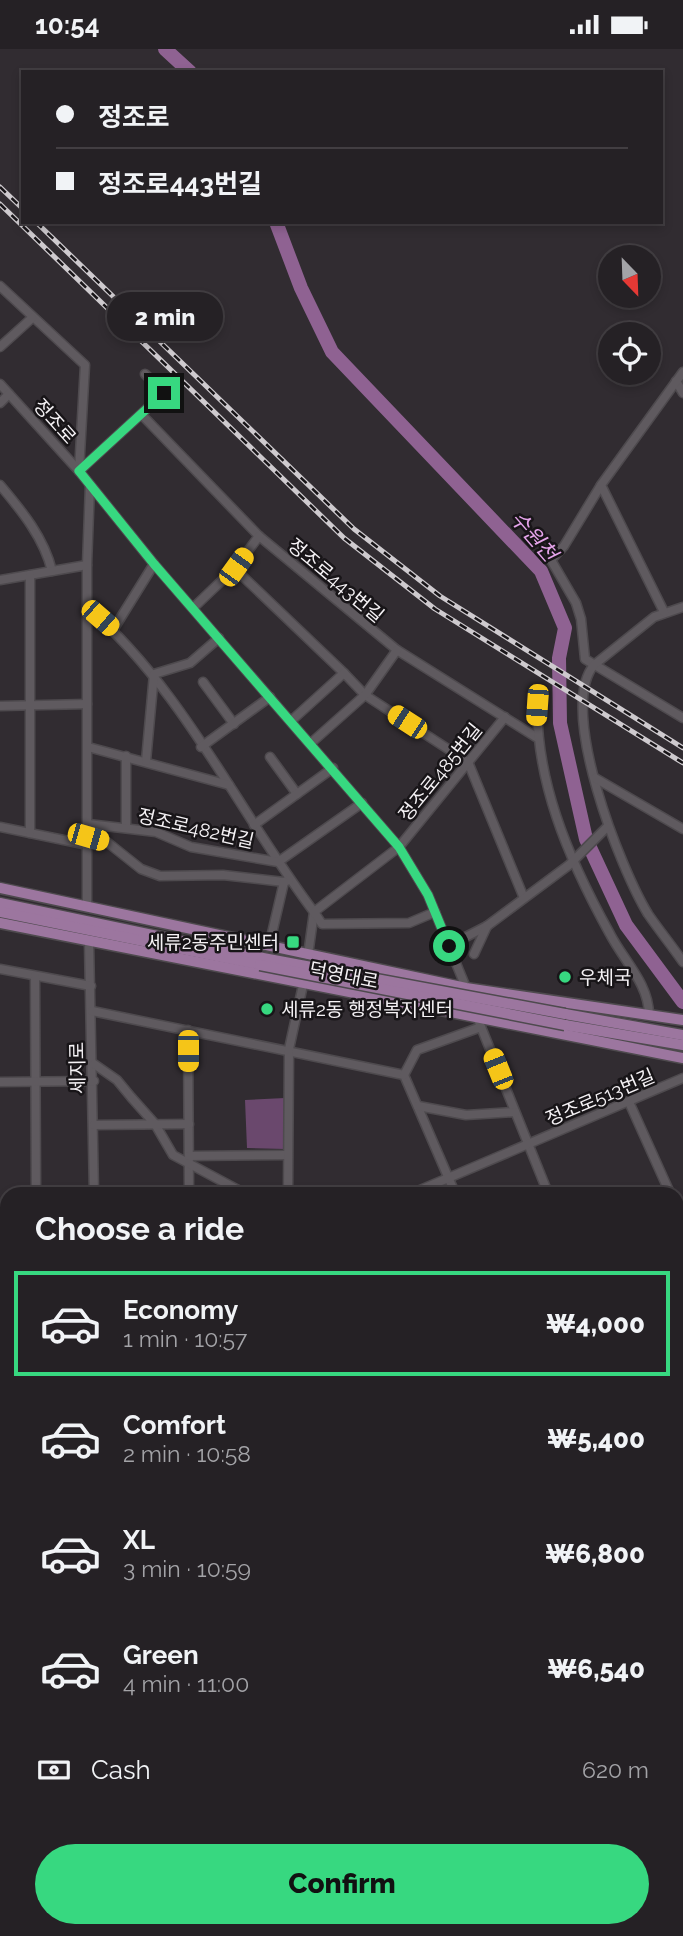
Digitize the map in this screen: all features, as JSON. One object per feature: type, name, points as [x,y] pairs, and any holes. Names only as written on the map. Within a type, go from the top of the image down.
[{"type":"main road","name":"덕영대로","points":[[0,888],[466,988],[679,1019]]},
{"type":"main road","points":[[4,908],[56,900]]},
{"type":"main road","points":[[4,908],[49,933]]},
{"type":"main road","points":[[4,908],[261,962],[565,1019],[683,1045]]},
{"type":"main road","name":"덕영대로","points":[[0,923],[479,1023],[682,1057]]},
{"type":"main road","points":[[565,1019],[683,1035]]},
{"type":"street","points":[[0,286],[85,365],[79,471]]},
{"type":"street","points":[[0,347],[32,318]]},
{"type":"street","points":[[683,372],[601,485],[564,546],[551,560],[576,603],[581,619],[585,659],[683,718]]},
{"type":"street","points":[[79,471],[164,393],[145,374]]},
{"type":"street","points":[[676,381],[683,393]]},
{"type":"street","name":"정조로","points":[[0,384],[79,471],[154,564],[399,847],[435,912],[546,1187]]},
{"type":"street","points":[[0,403],[9,394]]},
{"type":"street","name":"정조로443번길","points":[[142,415],[259,536],[397,650],[536,737]]},
{"type":"street","points":[[0,485],[35,532],[48,554],[52,571]]},
{"type":"street","points":[[88,907],[86,565],[90,485]]},
{"type":"street","points":[[601,485],[664,612]]},
{"type":"street","points":[[193,608],[235,568],[259,536]]},
{"type":"street","points":[[113,630],[154,564]]},
{"type":"street","points":[[0,580],[86,565]]},
{"type":"street","points":[[235,568],[365,695],[468,762],[524,898]]},
{"type":"street","points":[[30,575],[30,833]]},
{"type":"street","points":[[87,607],[113,630],[154,674],[229,785],[278,862],[286,881],[322,924],[409,923],[435,912]]},
{"type":"street","points":[[683,607],[664,612],[594,665],[586,675],[584,723],[604,828],[648,913],[683,962]]},
{"type":"street","points":[[154,674],[190,663],[219,638]]},
{"type":"street","points":[[311,743],[365,695],[397,650]]},
{"type":"street","points":[[291,721],[344,673]]},
{"type":"street","points":[[146,761],[154,674]]},
{"type":"street","points":[[203,682],[234,725]]},
{"type":"street","points":[[538,690],[536,737],[554,812],[610,936],[648,994],[649,1015]]},
{"type":"street","points":[[201,747],[270,697]]},
{"type":"street","points":[[0,706],[87,704]]},
{"type":"street","name":"정조로485번길","points":[[314,912],[399,847],[505,717]]},
{"type":"street","points":[[88,747],[229,785]]},
{"type":"street","points":[[126,756],[126,828]]},
{"type":"street","points":[[270,757],[298,794]]},
{"type":"street","points":[[254,825],[333,768]]},
{"type":"street","points":[[595,778],[683,829]]},
{"type":"street","name":"정조로482번길","points":[[88,824],[156,832],[191,847],[278,862],[362,803]]},
{"type":"street","points":[[0,827],[107,842],[141,869],[160,876],[223,875],[286,881]]},
{"type":"street","points":[[449,946],[487,926],[524,898],[576,857],[604,828]]},
{"type":"street","points":[[269,946],[286,881]]},
{"type":"street","points":[[308,955],[314,912]]},
{"type":"street","points":[[474,954],[487,926]]},
{"type":"street","name":"세지로","points":[[89,943],[94,1064],[94,1187]]},
{"type":"street","points":[[0,969],[91,986]]},
{"type":"street","points":[[35,976],[36,1187]]},
{"type":"street","points":[[288,1187],[289,1049],[303,985]]},
{"type":"street","points":[[92,1011],[289,1049],[404,1075]]},
{"type":"street","points":[[404,1075],[417,1050],[479,1023]]},
{"type":"street","points":[[188,1030],[189,1187]]},
{"type":"street","points":[[94,1064],[117,1080],[155,1124],[173,1155],[232,1187]]},
{"type":"street","points":[[404,1075],[453,1187]]},
{"type":"street","name":"정조로513번길","points":[[429,1187],[683,1078]]},
{"type":"street","points":[[0,1082],[94,1081]]},
{"type":"street","points":[[629,1102],[667,1187]]},
{"type":"street","points":[[418,1107],[466,1115],[515,1112]]},
{"type":"street","points":[[94,1125],[189,1124]]},
{"type":"street","points":[[189,1156],[287,1156]]},
{"type":"shaded area","points":[[285,1098],[285,1149],[247,1148],[245,1100]]},
{"type":"waterway","name":"수원천","points":[[165,49],[188,70]]},
{"type":"waterway","name":"수원천","points":[[277,224],[301,288],[332,352],[541,571],[565,628],[559,658],[560,723],[586,839],[626,925],[683,1002]]},
{"type":"railway","points":[[0,187],[21,207]]},
{"type":"railway","points":[[0,204],[344,538],[435,609],[683,763]]},
{"type":"railway","points":[[38,224],[354,529],[440,596],[683,748]]},
{"type":"place","name":"세류2동주민센터","points":[[293,942]]},
{"type":"place","name":"우체국","points":[[565,977]]},
{"type":"place","name":"세류2동 행정복지센터","points":[[267,1009]]},
{"type":"route","points":[[164,393],[79,471],[154,564],[399,847],[428,895],[449,946]]}]
